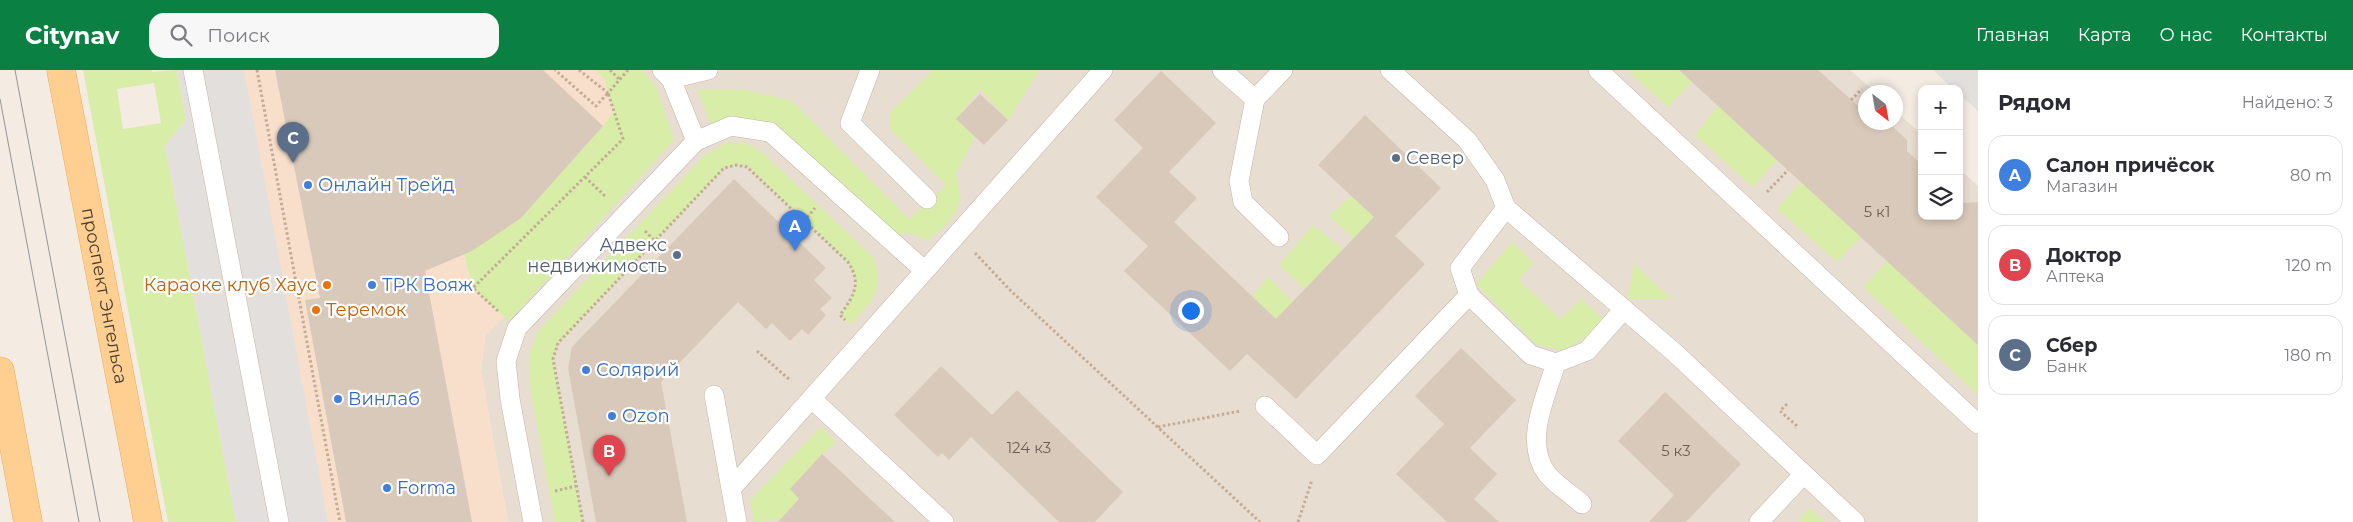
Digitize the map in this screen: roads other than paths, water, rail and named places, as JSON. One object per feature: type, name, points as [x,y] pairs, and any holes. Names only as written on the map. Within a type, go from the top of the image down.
[{"type":"main road","name":"проспект Энгельса","points":[[61,70],[148,522]]},
{"type":"main road","points":[[0,371],[28,522]]},
{"type":"lane","points":[[193,70],[279,522]]},
{"type":"lane","points":[[696,141],[666,74],[708,70]]},
{"type":"lane","points":[[870,70],[850,123],[927,199]]},
{"type":"lane","points":[[731,489],[1103,70]]},
{"type":"lane","points":[[1222,70],[1255,100]]},
{"type":"lane","points":[[1279,237],[1243,202],[1239,181],[1255,100],[1283,70]]},
{"type":"lane","points":[[1390,70],[1467,140],[1496,180],[1506,208],[1676,353],[1854,522]]},
{"type":"lane","points":[[1598,70],[1978,424]]},
{"type":"lane","points":[[533,522],[510,399],[506,361],[518,328],[696,141],[731,126],[770,132],[925,271]]},
{"type":"lane","points":[[1506,208],[1460,268],[1469,294],[1530,355],[1556,363],[1587,351],[1624,309]]},
{"type":"lane","points":[[1265,406],[1316,455],[1469,294]]},
{"type":"lane","points":[[1556,363],[1537,426],[1536,453],[1548,474],[1582,504]]},
{"type":"lane","points":[[714,395],[737,522]]},
{"type":"lane","points":[[812,399],[944,522]]},
{"type":"lane","points":[[1759,522],[1803,475]]},
{"type":"tram line","points":[[15,70],[100,522]]},
{"type":"tram line","points":[[0,99],[79,522]]},
{"type":"place","name":"Север","points":[[1396,158]]},
{"type":"place","name":"Сбер","points":[[293,163]]},
{"type":"place","name":"Онлайн Трейд","points":[[308,185]]},
{"type":"place","name":"Салон причёсок","points":[[795,251]]},
{"type":"place","name":"Адвекс недвижимость","points":[[677,255]]},
{"type":"place","name":"Караоке клуб Хаус","points":[[327,285]]},
{"type":"place","name":"ТРК Вояж","points":[[372,285]]},
{"type":"place","name":"Теремок","points":[[316,310]]},
{"type":"place","name":"Солярий","points":[[586,370]]},
{"type":"place","name":"Винлаб","points":[[338,399]]},
{"type":"place","name":"Ozon","points":[[612,416]]},
{"type":"place","name":"Доктор","points":[[609,476]]},
{"type":"place","name":"Forma","points":[[387,488]]}]
